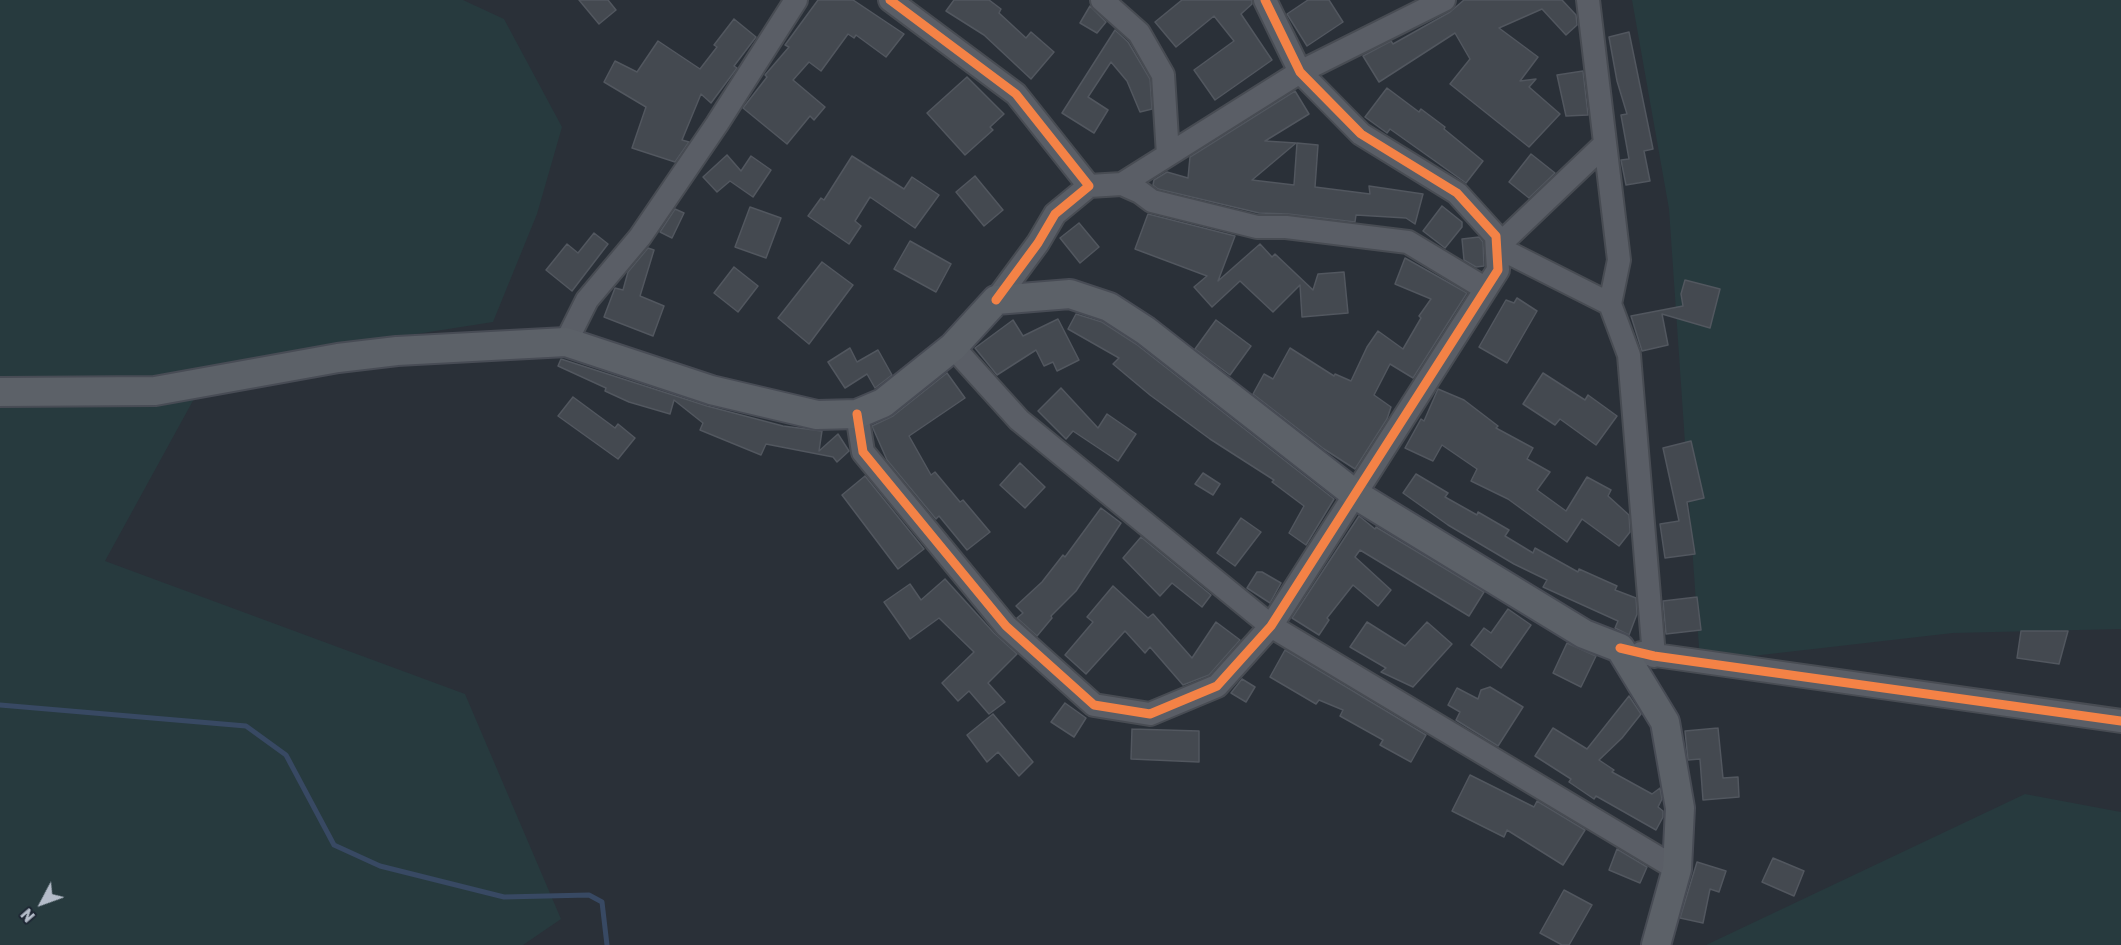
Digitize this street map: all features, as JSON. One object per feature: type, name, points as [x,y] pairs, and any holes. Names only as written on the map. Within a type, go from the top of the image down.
[{"type":"main road","points":[[0,392],[155,391],[338,358],[385,352],[566,342],[711,390],[818,415],[857,414],[883,404],[953,347],[996,300],[1070,294],[1109,307],[1146,331],[1356,495],[1584,634],[1620,648],[1665,722],[1680,808],[1677,869],[1656,945]]},
{"type":"street","points":[[566,342],[586,300],[640,237],[717,124],[796,0]]},
{"type":"street","points":[[890,0],[1016,94],[1089,186]]},
{"type":"street","points":[[857,414],[862,452],[1006,626],[1094,705],[1150,714],[1217,686],[1271,626],[1498,270],[1496,236],[1457,193],[1361,134],[1300,72],[1265,0]]},
{"type":"street","points":[[1122,184],[1300,72],[1444,0]]},
{"type":"street","points":[[1588,0],[1619,260],[1610,304],[1629,355],[1654,656]]},
{"type":"street","points":[[1111,3],[1139,33],[1163,75],[1168,155]]},
{"type":"street","points":[[1497,247],[1605,144]]},
{"type":"street","points":[[996,300],[1038,243],[1055,214],[1089,186],[1122,184],[1140,192],[1152,201],[1257,227],[1286,227],[1408,242],[1486,288]]},
{"type":"street","points":[[1497,247],[1610,304]]},
{"type":"street","points":[[953,347],[1019,420],[1271,626],[1677,869]]},
{"type":"street","points":[[1620,648],[1654,656],[2121,721]]},
{"type":"green space","points":[[0,0],[463,0],[504,19],[562,127],[537,214],[493,322],[212,366],[105,561],[465,694],[561,919],[523,945],[0,945]]},
{"type":"green space","points":[[1632,0],[2121,0],[2121,629],[1953,633],[1700,662],[1669,209]]},
{"type":"green space","points":[[2025,794],[2121,812],[2121,945],[1706,945]]},
{"type":"building","points":[[579,0],[608,0],[616,10],[599,24]]},
{"type":"building","points":[[818,0],[853,0],[904,34],[886,57],[856,35],[854,38],[848,34],[821,71],[809,62],[793,80],[825,107],[814,120],[810,116],[787,144],[743,108],[767,77],[765,75],[789,47],[785,45]]},
{"type":"building","points":[[954,0],[989,0],[1001,9],[999,13],[1026,38],[1031,32],[1054,52],[1031,79],[984,35],[946,11]]},
{"type":"building","points":[[1182,0],[1252,0],[1252,4],[1241,14],[1272,60],[1215,100],[1194,70],[1234,41],[1214,16],[1176,47],[1155,22]]},
{"type":"building","points":[[1308,0],[1329,0],[1343,22],[1307,46],[1287,14]]},
{"type":"building","points":[[1464,0],[1562,0],[1576,15],[1577,25],[1566,35],[1542,9],[1499,28],[1538,57],[1520,81],[1536,79],[1529,87],[1560,114],[1529,147],[1450,84],[1470,59],[1455,33],[1379,82],[1363,56],[1391,41],[1393,44],[1450,12]]},
{"type":"building","points":[[1090,6],[1106,22],[1097,33],[1080,23]]},
{"type":"building","points":[[734,19],[756,37],[734,66],[737,68],[711,103],[701,94],[682,140],[689,142],[675,162],[632,148],[646,107],[604,82],[615,61],[637,72],[658,41],[700,69],[717,47],[714,45]]},
{"type":"building","points":[[1115,30],[1128,42],[1150,79],[1152,109],[1140,112],[1127,81],[1111,62],[1088,97],[1108,110],[1094,133],[1062,113]]},
{"type":"building","points":[[1629,32],[1653,149],[1644,151],[1650,181],[1626,185],[1621,160],[1629,159],[1621,115],[1627,114],[1617,81],[1609,37]]},
{"type":"building","points":[[1583,71],[1588,115],[1566,116],[1557,75]]},
{"type":"building","points":[[967,77],[1004,114],[990,127],[993,130],[965,155],[927,113]]},
{"type":"building","points":[[1387,88],[1419,112],[1421,109],[1445,127],[1444,129],[1483,161],[1466,183],[1390,129],[1387,133],[1365,117]]},
{"type":"building","points":[[1295,91],[1309,114],[1265,141],[1296,143],[1252,180],[1294,185],[1297,143],[1318,145],[1315,187],[1370,194],[1369,186],[1423,194],[1415,224],[1406,218],[1356,215],[1355,222],[1259,213],[1158,189],[1153,185],[1154,180],[1167,172],[1188,178],[1190,157]]},
{"type":"building","points":[[1531,154],[1555,173],[1529,198],[1509,182]]},
{"type":"building","points":[[727,155],[741,171],[751,156],[771,170],[753,197],[730,181],[717,192],[703,177]]},
{"type":"building","points":[[852,156],[904,189],[912,177],[939,195],[915,228],[870,197],[855,221],[861,226],[849,244],[808,216],[821,198],[824,200]]},
{"type":"building","points":[[975,176],[1003,210],[984,226],[956,192]]},
{"type":"building","points":[[1442,206],[1462,222],[1462,227],[1445,248],[1423,231]]},
{"type":"building","points":[[750,207],[781,218],[766,258],[735,247]]},
{"type":"building","points":[[675,209],[684,213],[672,238],[660,232]]},
{"type":"building","points":[[1148,214],[1235,236],[1218,281],[1260,244],[1272,257],[1275,254],[1313,290],[1318,274],[1344,272],[1348,313],[1302,317],[1300,285],[1273,312],[1240,281],[1212,307],[1194,287],[1207,276],[1135,249]]},
{"type":"building","points":[[1079,223],[1099,247],[1080,263],[1060,238]]},
{"type":"building","points":[[594,233],[608,244],[572,291],[546,270],[567,244],[578,253]]},
{"type":"building","points":[[1479,237],[1483,242],[1484,266],[1476,267],[1464,260],[1462,239]]},
{"type":"building","points":[[910,241],[951,264],[936,292],[894,269]]},
{"type":"building","points":[[648,248],[654,250],[640,296],[664,306],[653,336],[604,317],[615,288],[623,290],[628,272]]},
{"type":"building","points":[[1405,258],[1467,293],[1413,378],[1390,364],[1374,395],[1391,407],[1387,419],[1355,469],[1324,449],[1253,394],[1264,374],[1273,379],[1290,348],[1334,376],[1335,374],[1351,381],[1367,347],[1378,331],[1403,349],[1421,318],[1419,316],[1431,299],[1395,284]]},
{"type":"building","points":[[822,262],[853,285],[809,344],[778,318]]},
{"type":"building","points":[[734,267],[758,286],[738,312],[714,293]]},
{"type":"building","points":[[1685,280],[1720,289],[1710,328],[1662,314],[1668,345],[1642,351],[1631,316],[1683,306],[1681,294]]},
{"type":"building","points":[[1517,298],[1537,311],[1507,363],[1479,347],[1506,300],[1514,303]]},
{"type":"building","points":[[1076,314],[1102,322],[1136,344],[1334,499],[1306,545],[1289,533],[1304,506],[1272,482],[1274,480],[1210,439],[1150,395],[1113,364],[1119,358],[1068,329]]},
{"type":"building","points":[[1058,319],[1079,360],[1057,371],[1053,362],[1044,366],[1036,350],[997,375],[975,348],[1013,320],[1023,336]]},
{"type":"building","points":[[1216,320],[1251,346],[1230,375],[1195,349]]},
{"type":"building","points":[[850,348],[857,362],[878,350],[892,375],[875,388],[867,374],[845,388],[828,362]]},
{"type":"building","points":[[561,359],[707,406],[783,426],[822,431],[819,451],[838,434],[849,451],[837,462],[833,457],[766,444],[761,455],[700,430],[703,423],[674,400],[670,414],[629,402],[605,391],[606,388],[558,366]]},
{"type":"building","points":[[947,373],[965,398],[909,436],[931,475],[935,472],[960,502],[963,500],[990,532],[967,550],[939,516],[936,519],[887,460],[872,426],[893,416]]},
{"type":"building","points":[[1543,373],[1585,400],[1588,395],[1617,416],[1596,445],[1560,419],[1555,425],[1523,404]]},
{"type":"building","points":[[1061,388],[1098,428],[1107,414],[1136,434],[1118,461],[1073,431],[1066,439],[1038,411]]},
{"type":"building","points":[[1438,389],[1464,400],[1498,426],[1496,428],[1533,448],[1527,459],[1550,472],[1537,490],[1566,511],[1587,477],[1611,490],[1608,496],[1629,515],[1630,532],[1619,546],[1582,519],[1567,542],[1508,499],[1471,481],[1477,469],[1442,445],[1433,461],[1405,448],[1421,419],[1424,421]]},
{"type":"building","points":[[573,397],[615,428],[618,424],[635,438],[618,459],[558,416]]},
{"type":"building","points":[[1691,441],[1704,498],[1687,502],[1695,554],[1665,558],[1660,524],[1679,521],[1663,448]]},
{"type":"building","points":[[1020,463],[1045,487],[1025,508],[1000,485]]},
{"type":"building","points":[[1203,473],[1220,484],[1213,495],[1195,484]]},
{"type":"building","points":[[1416,474],[1448,493],[1445,497],[1509,530],[1505,536],[1533,553],[1535,548],[1578,572],[1579,569],[1617,586],[1615,590],[1636,598],[1637,614],[1629,635],[1615,628],[1618,621],[1543,587],[1547,580],[1514,564],[1448,525],[1403,493]]},
{"type":"building","points":[[865,476],[924,549],[898,569],[842,495]]},
{"type":"building","points":[[1101,508],[1121,523],[1076,591],[1051,616],[1052,618],[1037,636],[1017,618],[1023,613],[1016,606],[1042,582],[1063,555],[1065,557]]},
{"type":"building","points":[[1359,516],[1375,529],[1376,527],[1484,592],[1469,616],[1360,550],[1355,557],[1391,590],[1378,606],[1353,585],[1327,618],[1329,620],[1319,635],[1292,618]]},
{"type":"building","points":[[1241,518],[1261,532],[1235,566],[1217,553]]},
{"type":"building","points":[[1141,537],[1211,595],[1202,607],[1172,583],[1160,596],[1123,558]]},
{"type":"building","points":[[1257,572],[1262,572],[1281,583],[1270,603],[1247,588]]},
{"type":"building","points":[[945,579],[994,633],[1017,654],[988,683],[1005,702],[989,714],[969,691],[958,701],[942,683],[974,652],[939,618],[910,639],[884,602],[910,584],[921,600]]},
{"type":"building","points":[[1113,586],[1148,618],[1153,614],[1192,658],[1216,622],[1240,640],[1209,675],[1183,685],[1150,647],[1145,653],[1125,631],[1086,674],[1065,655],[1093,622],[1087,617]]},
{"type":"building","points":[[1697,597],[1701,630],[1666,634],[1663,601]]},
{"type":"building","points":[[1508,609],[1531,625],[1501,668],[1471,645],[1484,628],[1491,633]]},
{"type":"building","points":[[1367,622],[1405,646],[1427,622],[1452,644],[1413,687],[1381,672],[1386,668],[1350,647]]},
{"type":"building","points":[[2021,631],[2068,631],[2059,664],[2017,658]]},
{"type":"building","points":[[1567,643],[1596,656],[1581,687],[1553,673]]},
{"type":"building","points":[[1285,650],[1426,735],[1411,762],[1380,745],[1383,740],[1340,716],[1343,710],[1319,700],[1316,704],[1270,677]]},
{"type":"building","points":[[1242,679],[1255,687],[1246,702],[1231,693]]},
{"type":"building","points":[[1490,687],[1523,707],[1498,746],[1456,720],[1460,712],[1448,705],[1457,688],[1478,699],[1481,690]]},
{"type":"building","points":[[1629,696],[1641,714],[1622,738],[1599,760],[1614,770],[1612,772],[1652,794],[1660,788],[1662,799],[1658,807],[1663,811],[1663,817],[1656,830],[1596,796],[1594,799],[1569,782],[1571,779],[1535,756],[1553,728],[1587,749]]},
{"type":"building","points":[[1065,703],[1086,718],[1074,737],[1051,722]]},
{"type":"building","points":[[993,714],[1033,762],[1019,776],[998,752],[987,762],[967,735]]},
{"type":"building","points":[[1718,728],[1723,778],[1738,777],[1739,797],[1703,800],[1700,759],[1688,760],[1685,731]]},
{"type":"building","points":[[1132,729],[1199,731],[1199,762],[1131,759]]},
{"type":"building","points":[[1470,775],[1534,807],[1537,801],[1585,830],[1563,865],[1507,830],[1504,837],[1452,811]]},
{"type":"building","points":[[1617,849],[1647,867],[1640,883],[1609,870]]},
{"type":"building","points":[[1773,858],[1804,871],[1794,896],[1762,882]]},
{"type":"building","points":[[1697,862],[1726,871],[1719,892],[1710,889],[1703,923],[1680,918]]},
{"type":"building","points":[[1564,890],[1592,905],[1569,945],[1562,945],[1540,933]]},
{"type":"waterway","points":[[0,705],[246,726],[286,755],[334,845],[380,866],[504,897],[589,895],[602,902],[607,945]]},
{"type":"cycle path","points":[[890,0],[1016,94],[1089,186],[1055,214],[1038,243],[996,300]]},
{"type":"cycle path","points":[[857,414],[863,452],[1006,626],[1094,705],[1150,714],[1217,686],[1271,626],[1498,270],[1496,236],[1457,193],[1361,134],[1300,72],[1265,0]]},
{"type":"cycle path","points":[[1620,648],[1654,656],[2121,721]]}]
